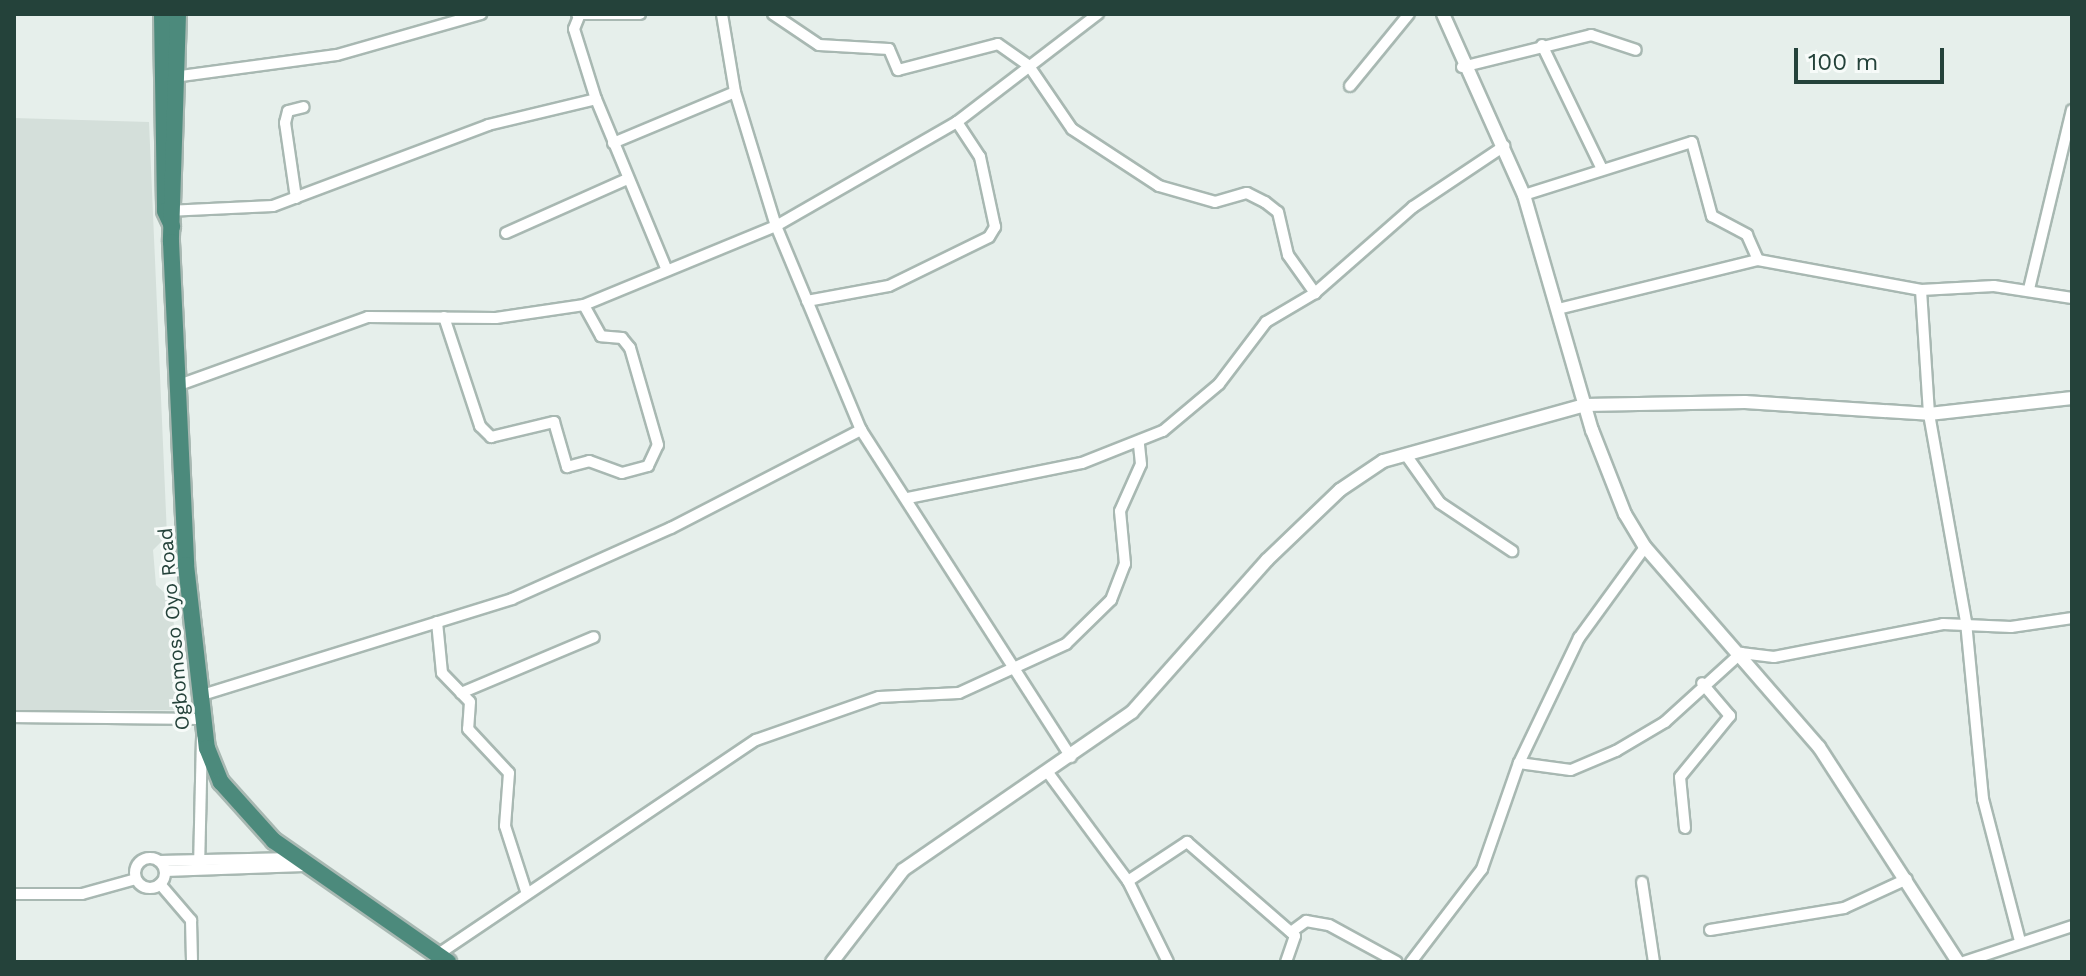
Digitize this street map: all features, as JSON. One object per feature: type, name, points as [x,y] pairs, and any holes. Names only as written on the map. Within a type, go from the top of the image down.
[{"type":"highway","name":"Ogbomoso Oyo Road","points":[[162,14],[179,385],[201,724],[221,782],[299,862],[442,958]]},
{"type":"highway","name":"Ogbomoso Oyo Road","points":[[171,217],[181,76],[178,14]]},
{"type":"street","points":[[181,76],[337,55],[481,14]]},
{"type":"street","points":[[640,14],[579,14],[574,29],[625,180],[666,268]]},
{"type":"street","points":[[722,14],[735,92],[776,226],[861,430],[1017,666],[1071,757]]},
{"type":"street","points":[[773,14],[819,45],[889,49],[898,70],[998,44],[1029,66],[1072,129],[1159,186],[1215,202],[1247,193],[1278,212],[1288,255],[1315,293]]},
{"type":"street","points":[[179,385],[368,317],[444,317],[584,305],[666,268],[776,226],[957,122],[1098,14]]},
{"type":"street","points":[[1350,86],[1409,14]]},
{"type":"street","points":[[1443,14],[1462,67],[1504,146],[1524,195],[1610,481],[1645,547],[1741,653],[1819,747],[1958,962]]},
{"type":"street","points":[[1462,67],[1591,35],[1636,50]]},
{"type":"street","points":[[1542,45],[1602,169]]},
{"type":"street","points":[[613,143],[735,92]]},
{"type":"street","points":[[171,217],[250,212],[296,198],[488,125],[596,99]]},
{"type":"street","points":[[296,198],[285,123],[288,111],[304,107]]},
{"type":"street","points":[[2029,289],[2072,110]]},
{"type":"street","points":[[807,301],[889,286],[989,237],[995,227],[980,157],[957,122]]},
{"type":"street","points":[[1524,195],[1692,142],[1712,216],[1751,239],[1758,260]]},
{"type":"street","points":[[908,498],[1139,444],[1196,409],[1266,322],[1315,293],[1413,207],[1504,146]]},
{"type":"street","points":[[506,233],[625,180]]},
{"type":"street","points":[[1558,309],[1758,260],[1921,290],[2029,289],[2072,298]]},
{"type":"street","points":[[1921,290],[1929,414],[1966,622],[1983,799],[2020,941]]},
{"type":"street","points":[[444,317],[480,426],[491,437],[554,422],[567,467],[589,461],[622,473],[648,466],[658,445],[627,342],[601,336],[584,305]]},
{"type":"street","points":[[832,962],[903,870],[1049,774],[1152,693],[1235,592],[1340,490],[1406,455],[1585,405],[1745,402],[1929,414],[2072,398]]},
{"type":"street","points":[[199,696],[437,622],[588,567],[861,430]]},
{"type":"street","points":[[442,958],[526,891],[756,740],[879,697],[959,693],[1066,644],[1111,600],[1125,564],[1120,511],[1141,464],[1139,444]]},
{"type":"street","points":[[1406,455],[1440,503],[1512,551]]},
{"type":"street","points":[[1411,962],[1482,869],[1519,763],[1579,638],[1645,547]]},
{"type":"street","points":[[1519,763],[1571,770],[1616,751],[1665,722],[1702,683],[1741,653],[1774,657],[1966,622],[2011,627],[2072,618]]},
{"type":"street","points":[[437,622],[442,673],[470,702],[468,729],[509,773],[505,826],[526,891]]},
{"type":"street","points":[[461,693],[594,637]]},
{"type":"street","points":[[1685,828],[1680,777],[1730,716],[1702,683]]},
{"type":"street","points":[[14,717],[201,724],[198,863]]},
{"type":"street","points":[[1049,774],[1128,881],[1168,962]]},
{"type":"street","points":[[1128,881],[1187,842],[1291,932]]},
{"type":"street","points":[[136,879],[139,862],[162,866],[299,862]]},
{"type":"street","points":[[162,866],[160,884],[191,920],[192,962]]},
{"type":"street","points":[[136,879],[146,888],[160,884]]},
{"type":"street","points":[[14,894],[90,893],[136,879]]},
{"type":"street","points":[[1710,930],[1844,908],[1907,879]]},
{"type":"street","points":[[1642,882],[1654,962]]},
{"type":"street","points":[[1286,962],[1291,932],[1306,921],[1329,925],[1397,962]]},
{"type":"street","points":[[1964,962],[2072,926]]},
{"type":"shaded area","points":[[14,118],[149,122],[167,536],[153,550],[156,585],[172,600],[180,710],[14,711]]}]
